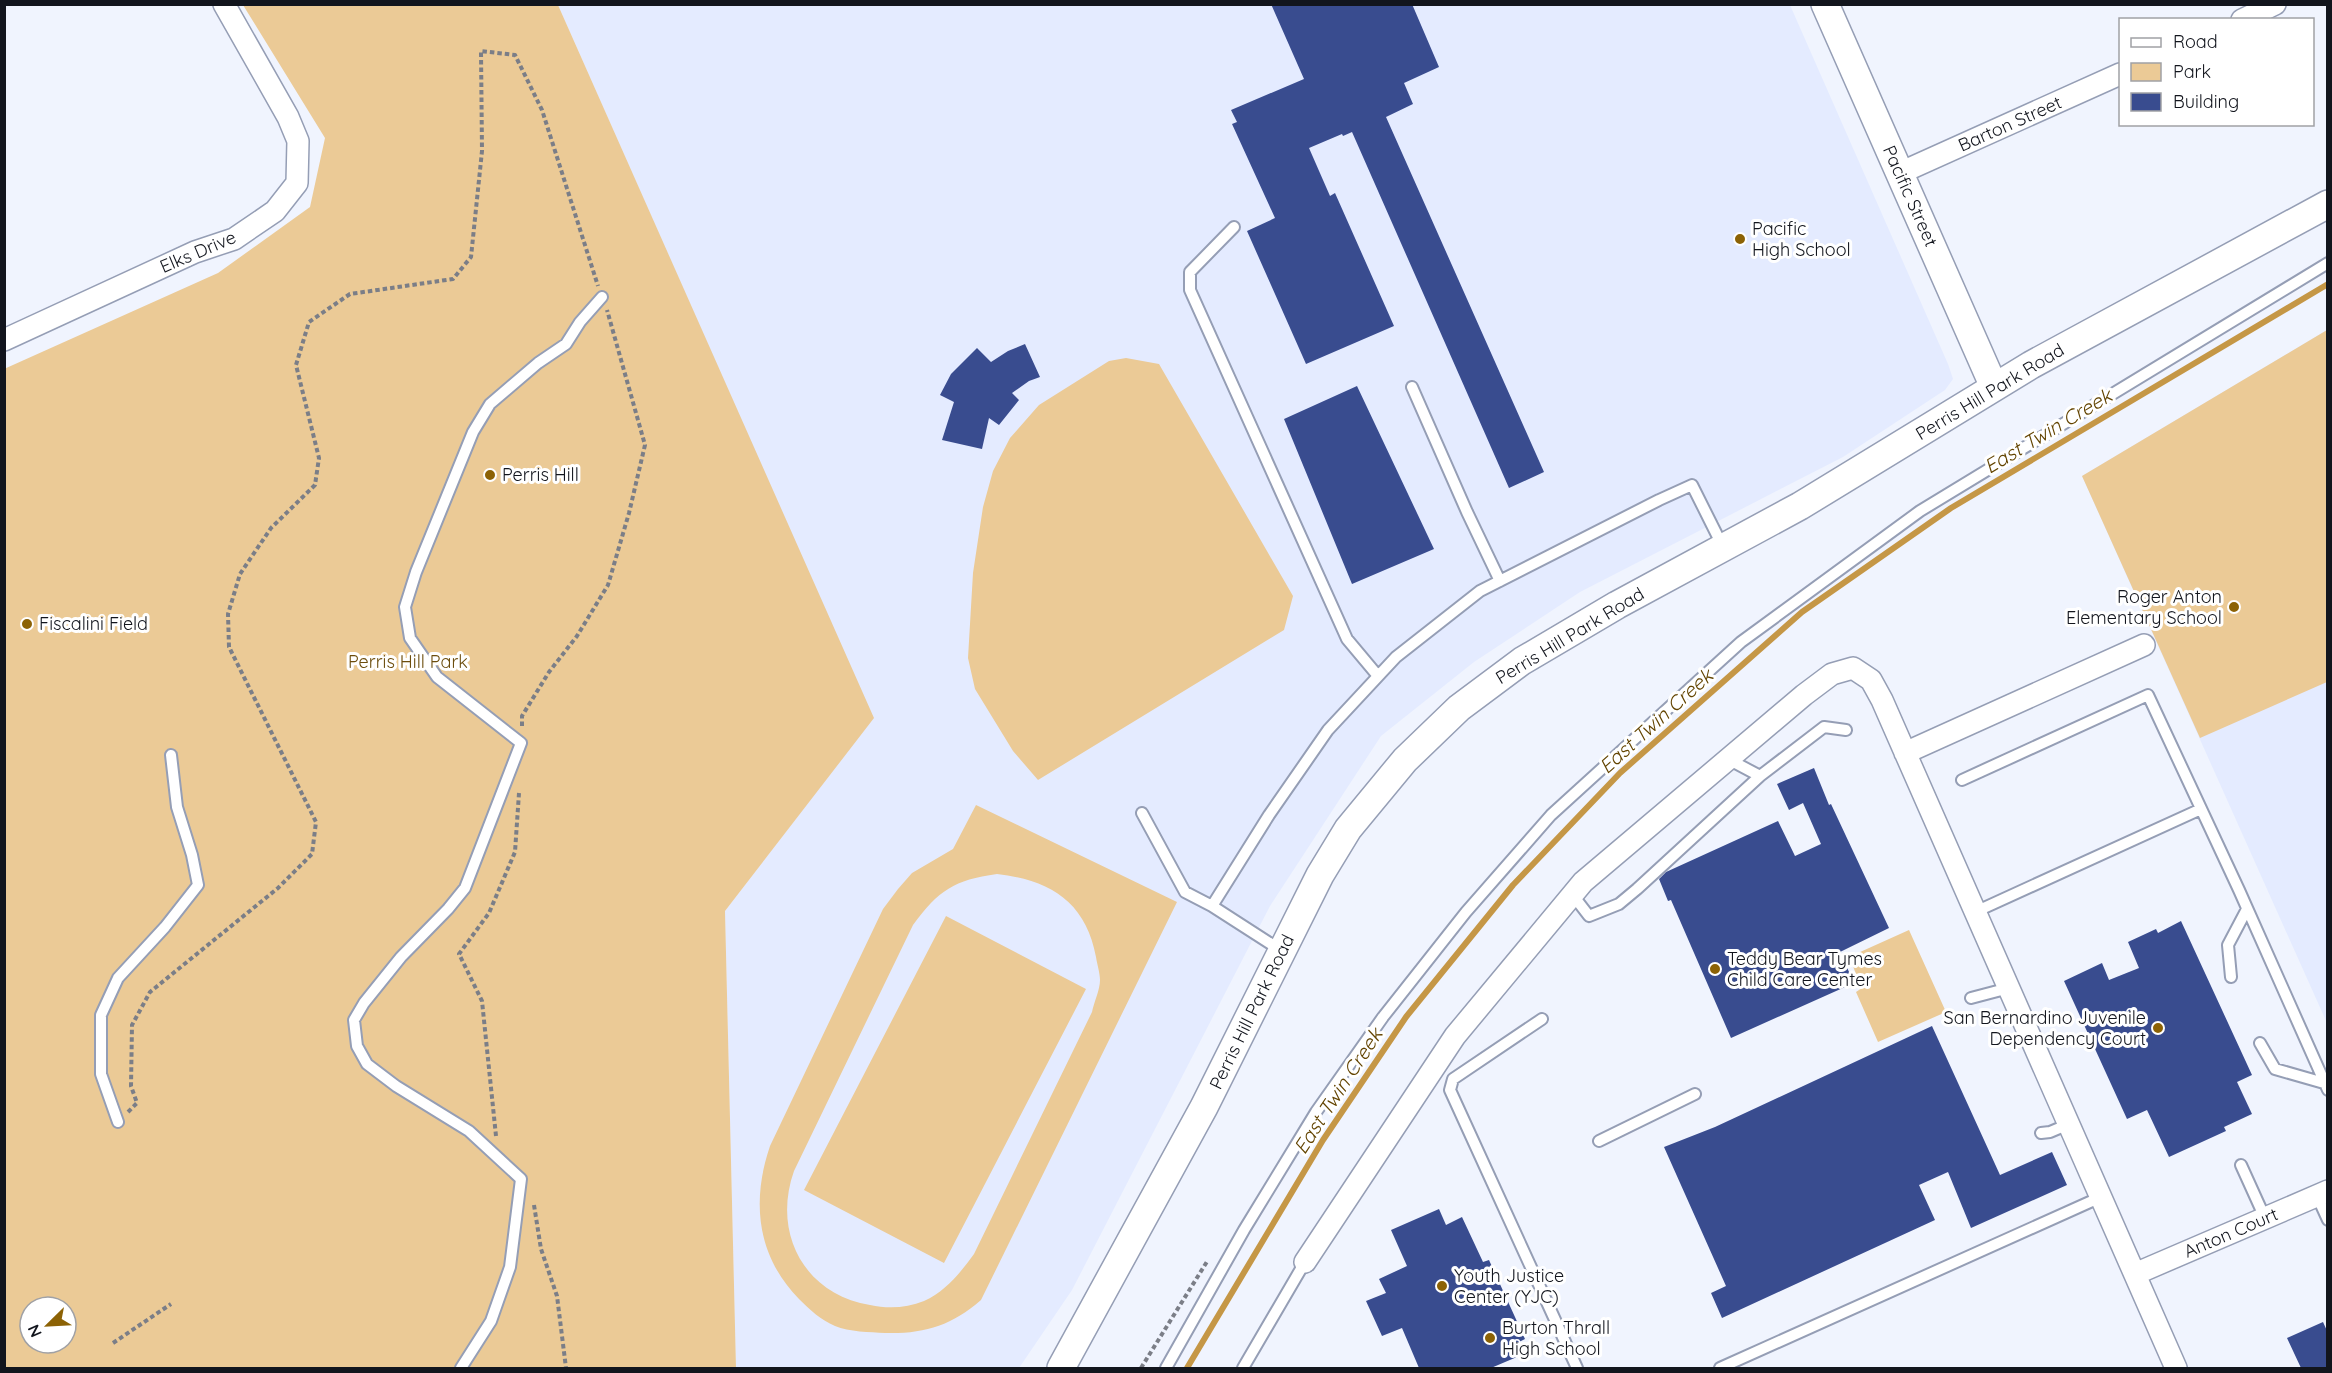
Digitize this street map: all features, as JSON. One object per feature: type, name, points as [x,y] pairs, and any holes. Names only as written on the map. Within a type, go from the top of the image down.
[{"type":"street","name":"Elks Drive","points":[[4,340],[195,252],[234,239],[275,211],[297,183],[298,141],[288,117],[224,4]]},
{"type":"street","name":"Pacific Street","points":[[1826,4],[1994,387]]},
{"type":"street","points":[[2246,18],[2276,4]]},
{"type":"street","name":"Barton Street","points":[[1900,173],[2119,75]]},
{"type":"street","name":"Perris Hill Park Road","points":[[1061,1368],[1204,1107],[1320,875],[1348,829],[1405,760],[1459,708],[1522,661],[1617,605],[1800,506],[1994,387],[2328,204]]},
{"type":"street","points":[[1905,753],[2144,645]]},
{"type":"street","points":[[1305,1262],[1455,1036],[1583,882],[1832,674],[1853,668],[1871,680],[1905,753],[2176,1368]]},
{"type":"street","name":"Anton Court","points":[[2135,1274],[2322,1193]]},
{"type":"lane","points":[[1234,227],[1190,272],[1190,290],[1347,639],[1378,676]]},
{"type":"lane","points":[[1166,1368],[1244,1230],[1316,1112],[1390,1009],[1466,912],[1551,815],[1741,642],[1920,511],[2328,263]]},
{"type":"lane","points":[[462,1368],[491,1321],[510,1267],[521,1179],[469,1131],[396,1086],[368,1064],[357,1046],[354,1020],[364,1003],[401,957],[448,909],[465,888],[521,743],[437,676],[410,638],[405,607],[416,572],[473,432],[490,404],[538,363],[566,344],[580,322],[602,297]]},
{"type":"lane","points":[[1412,387],[1500,581]]},
{"type":"lane","points":[[1212,906],[1269,815],[1328,730],[1396,657],[1480,591],[1659,500],[1692,486],[1723,547]]},
{"type":"lane","points":[[1962,780],[2148,695],[2326,1087]]},
{"type":"lane","points":[[1572,894],[1589,916],[1619,904],[1760,776],[1824,727],[1846,730]]},
{"type":"lane","points":[[118,1122],[101,1074],[101,1015],[118,978],[165,927],[198,885],[192,855],[177,807],[171,755]]},
{"type":"lane","points":[[1728,759],[1760,776]]},
{"type":"lane","points":[[1975,912],[2201,809]]},
{"type":"lane","points":[[1142,813],[1185,892],[1212,906],[1282,951]]},
{"type":"lane","points":[[2231,977],[2228,945],[2247,909]]},
{"type":"lane","points":[[1971,998],[2009,988]]},
{"type":"lane","points":[[1542,1019],[1453,1079],[1450,1090],[1577,1368]]},
{"type":"lane","points":[[2260,1043],[2275,1069],[2326,1087]]},
{"type":"lane","points":[[1599,1141],[1695,1094]]},
{"type":"lane","points":[[2041,1133],[2069,1125]]},
{"type":"lane","points":[[2241,1165],[2265,1218]]},
{"type":"lane","points":[[2322,1193],[2328,1220]]},
{"type":"lane","points":[[1719,1368],[2101,1197]]},
{"type":"lane","points":[[1243,1368],[1305,1262]]},
{"type":"path","points":[[1141,1368],[1213,1251]]},
{"type":"path","points":[[113,1343],[171,1304]]},
{"type":"shaded area","name":"Pacific High School","points":[[558,5],[1790,5],[1953,379],[1945,390],[1843,457],[1580,592],[1474,662],[1381,736],[1270,906],[1072,1290],[1019,1368],[736,1368],[725,911],[873,718]]},
{"type":"shaded area","name":"Roger Anton Elementary School","points":[[2327,330],[2327,1023],[2082,476]]},
{"type":"green space","name":"Perris Hill Park","points":[[243,5],[558,5],[874,718],[725,911],[736,1368],[5,1368],[4,369],[218,273],[310,207],[325,138]]},
{"type":"green space","name":"Roger Anton Elementary School","points":[[2327,330],[2327,682],[2200,738],[2082,476]]},
{"type":"green space","points":[[1126,358],[1159,364],[1293,596],[1284,630],[1038,780],[1013,751],[975,689],[968,658],[973,573],[983,507],[993,471],[1010,438],[1039,405],[1109,361]]},
{"type":"green space","points":[[976,805],[1177,902],[981,1300],[948,1322],[925,1330],[885,1333],[841,1328],[820,1318],[799,1299],[774,1265],[766,1246],[760,1208],[764,1167],[770,1146],[883,909],[912,873],[953,849]],"holes":[[[997,874],[1016,877],[1049,888],[1063,897],[1084,922],[1091,938],[1100,977],[1092,1012],[974,1254],[958,1275],[932,1297],[911,1305],[884,1307],[847,1299],[827,1288],[811,1274],[799,1257],[791,1238],[787,1217],[788,1194],[794,1171],[913,925],[931,903],[958,884]]]},
{"type":"green space","points":[[946,916],[1086,989],[944,1263],[804,1190]]},
{"type":"green space","points":[[1909,930],[1946,1012],[1878,1042],[1856,992],[1862,988],[1849,957]]},
{"type":"building","points":[[1271,4],[1412,4],[1439,67],[1404,83],[1413,104],[1386,117],[1544,472],[1509,488],[1352,132],[1309,148],[1330,196],[1335,193],[1394,326],[1306,364],[1247,231],[1275,218],[1232,124],[1237,122],[1231,110],[1304,79]]},
{"type":"building","points":[[1025,344],[1040,377],[1029,381],[1012,393],[1019,400],[999,425],[989,418],[982,449],[942,440],[954,402],[940,395],[951,374],[977,348],[991,362]]},
{"type":"building","points":[[1357,386],[1434,549],[1352,584],[1284,419]]},
{"type":"building","points":[[1814,768],[1829,805],[1831,804],[1889,928],[1840,952],[1854,983],[1731,1038],[1671,900],[1668,901],[1659,879],[1666,872],[1778,821],[1795,856],[1821,844],[1803,803],[1789,810],[1777,784]]},
{"type":"building","name":"San Bernardino Juvenile Dependency Court","points":[[2181,921],[2252,1075],[2237,1082],[2252,1114],[2224,1127],[2226,1131],[2169,1157],[2147,1110],[2127,1119],[2064,981],[2102,963],[2109,980],[2139,968],[2128,942],[2156,929],[2158,933]]},
{"type":"building","points":[[1932,1026],[2000,1175],[2052,1152],[2067,1185],[1971,1228],[1948,1172],[1919,1185],[1935,1220],[1722,1318],[1711,1293],[1726,1286],[1664,1147],[1715,1127]]},
{"type":"building","name":"Youth Justice Center (YJC)","points":[[1439,1209],[1446,1225],[1462,1217],[1483,1262],[1489,1260],[1525,1339],[1519,1342],[1524,1354],[1491,1368],[1419,1368],[1402,1328],[1382,1336],[1366,1301],[1386,1293],[1379,1279],[1407,1266],[1391,1230]]},
{"type":"building","points":[[2323,1322],[2328,1333],[2328,1368],[2301,1368],[2287,1338]]},
{"type":"waterway","name":"East Twin Creek","points":[[1187,1368],[1323,1140],[1406,1017],[1513,885],[1620,773],[1802,612],[1951,508],[2328,284]]},
{"type":"place","name":"Pacific High School","points":[[1740,239]]},
{"type":"place","name":"Perris Hill","points":[[490,475]]},
{"type":"place","name":"Roger Anton Elementary School","points":[[2234,607]]},
{"type":"place","name":"Fiscalini Field","points":[[27,624]]},
{"type":"place","name":"Teddy Bear Tymes Child Care Center","points":[[1715,969]]},
{"type":"place","name":"San Bernardino Juvenile Dependency Court","points":[[2158,1028]]},
{"type":"place","name":"Youth Justice Center (YJC)","points":[[1442,1286]]},
{"type":"place","name":"Burton Thrall High School","points":[[1490,1338]]}]
